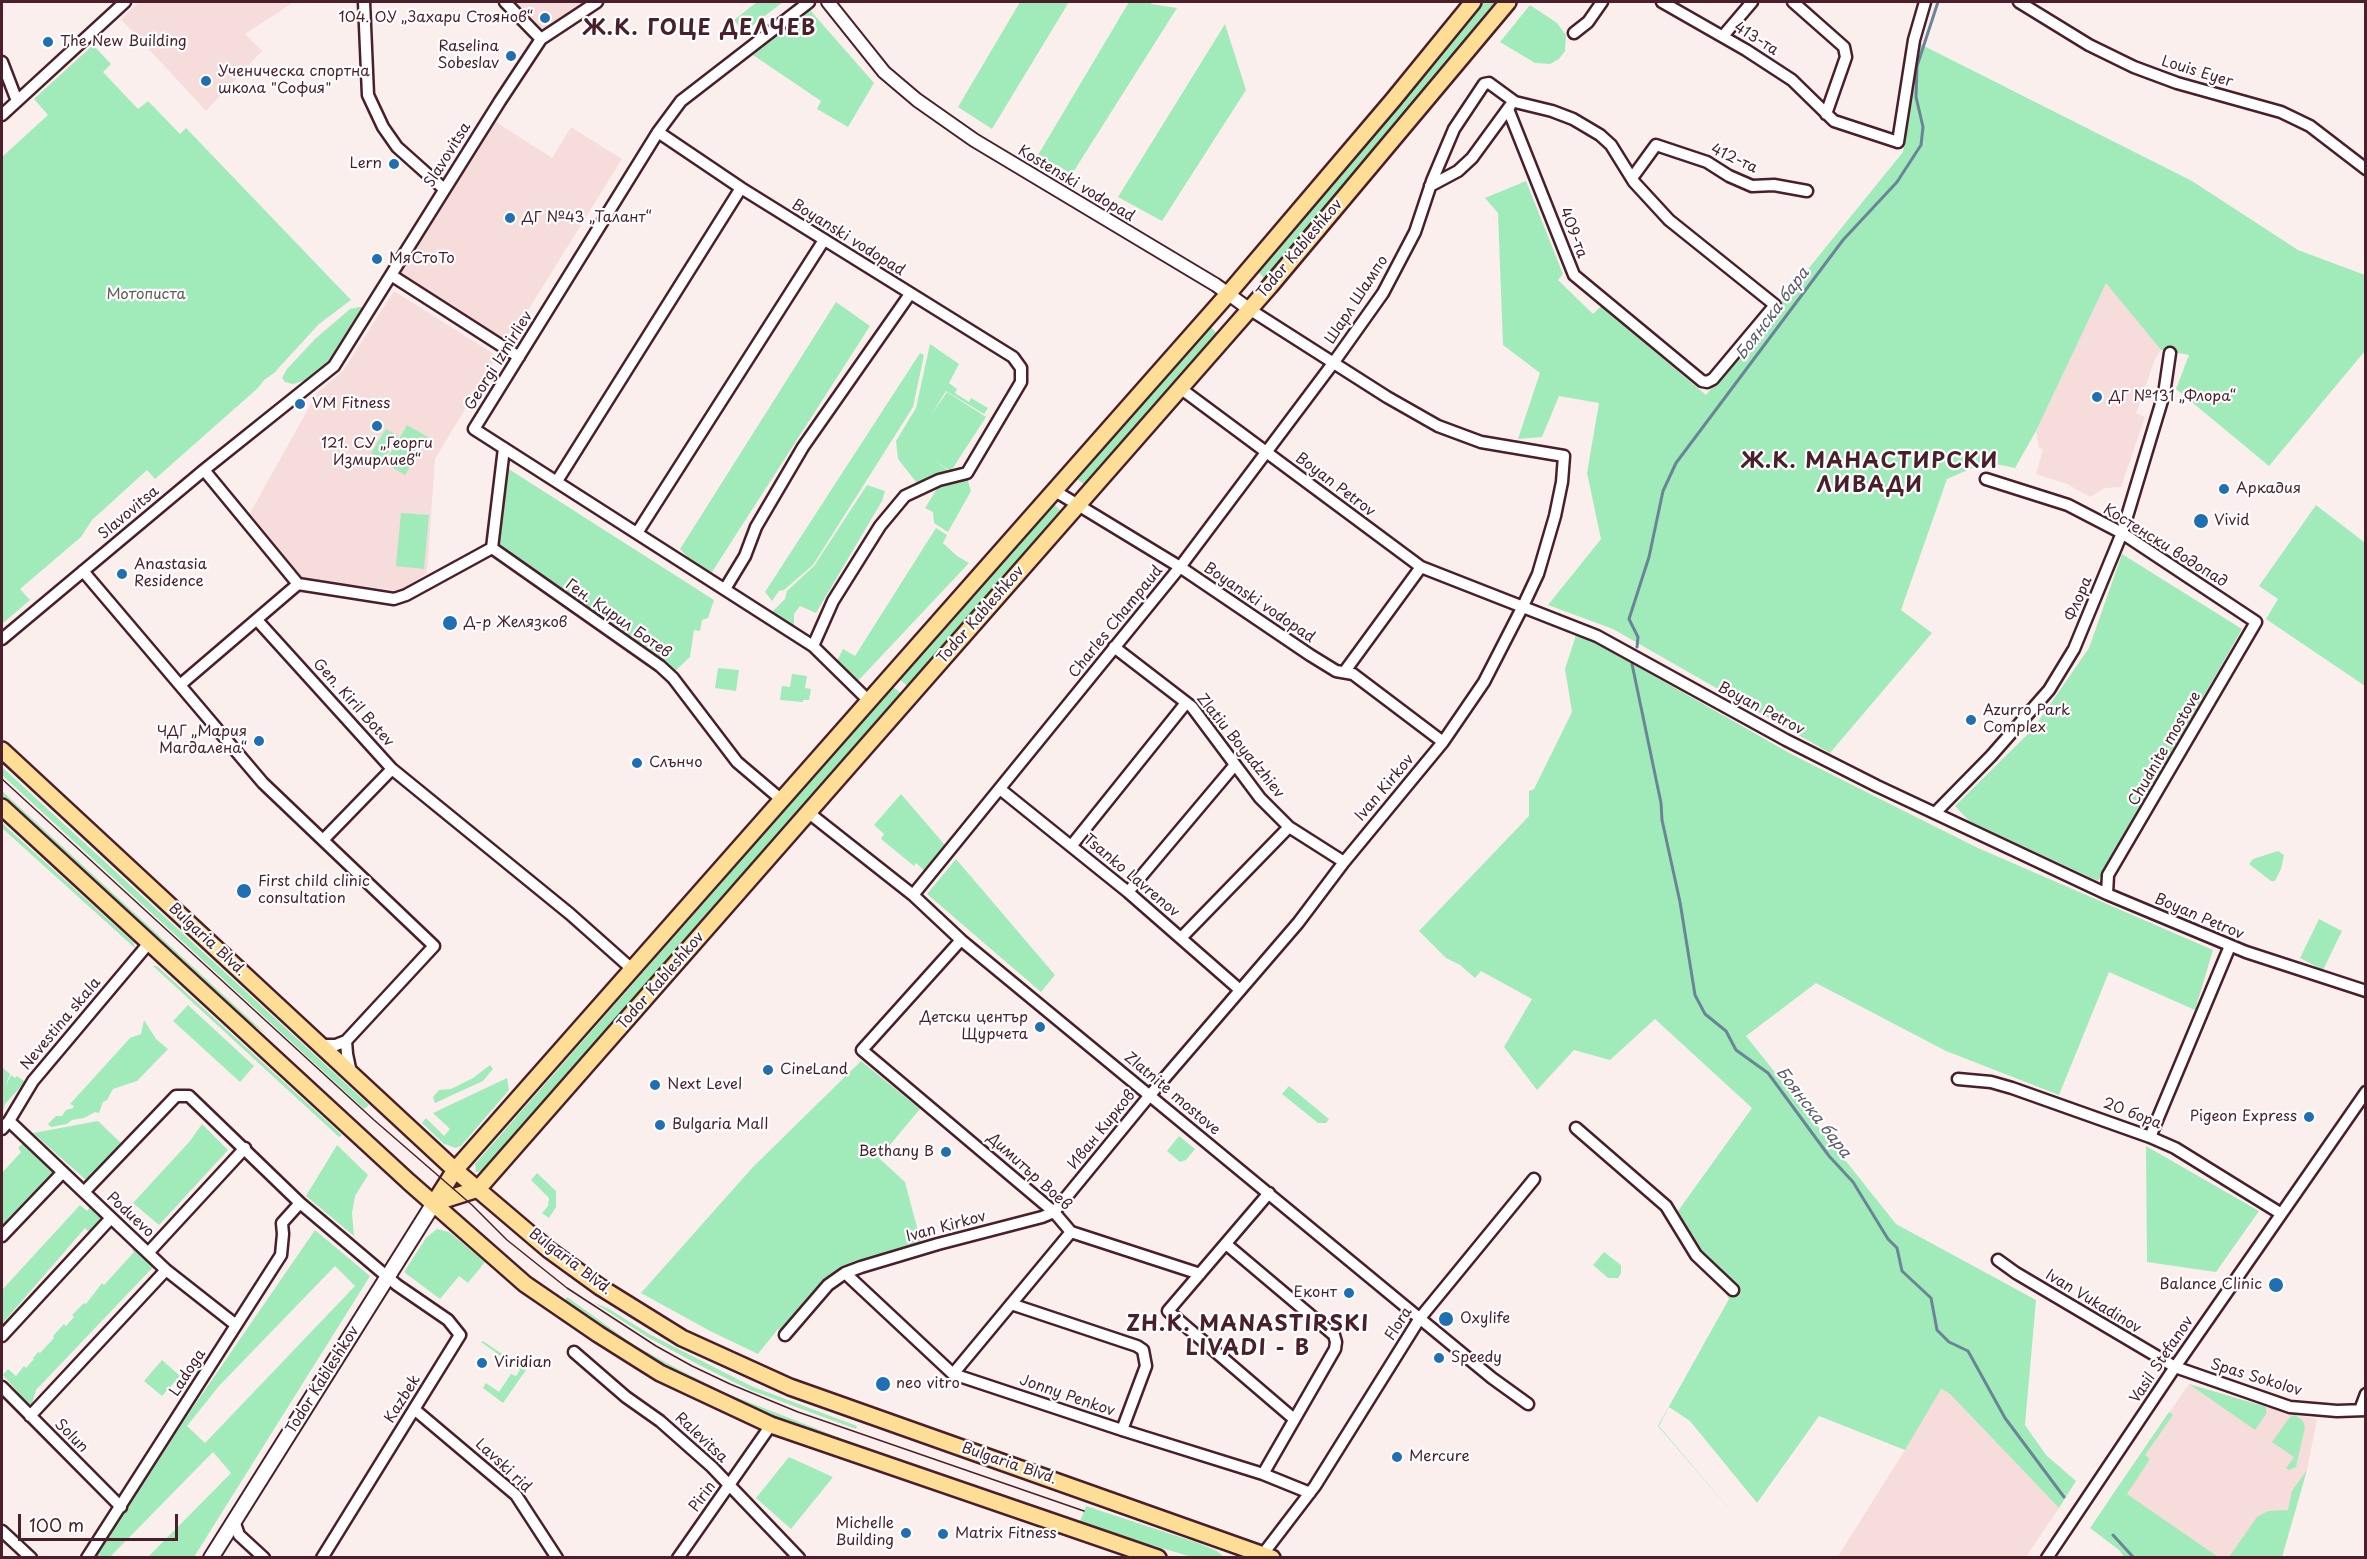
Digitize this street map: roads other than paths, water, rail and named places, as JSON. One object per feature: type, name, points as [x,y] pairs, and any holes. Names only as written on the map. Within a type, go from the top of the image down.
[{"type":"main road","name":"Todor Kableshkov","points":[[211,1557],[455,1170],[1228,294],[1394,100],[1473,2]]},
{"type":"main road","name":"Todor Kableshkov","points":[[478,1189],[1249,309],[1508,2]]},
{"type":"main road","name":"Bulgaria Blvd.","points":[[2,750],[455,1170],[549,1250],[600,1287],[682,1338],[790,1387],[1268,1556]]},
{"type":"main road","points":[[2,807],[525,1284],[598,1334],[660,1373],[771,1425],[1158,1557]]},
{"type":"main road","points":[[434,1203],[478,1189]]},
{"type":"street","points":[[2,115],[125,2]]},
{"type":"street","points":[[364,2],[368,95],[383,127],[397,147],[444,189]]},
{"type":"street","points":[[505,2],[541,39]]},
{"type":"street","name":"Slavovitsa","points":[[2,639],[204,470],[334,366],[541,39],[597,2]]},
{"type":"street","name":"Georgi Izmirliev","points":[[808,2],[681,101],[658,132],[474,429],[813,646],[869,700]]},
{"type":"street","name":"Kostenski vodopad","points":[[828,2],[884,72],[917,100],[974,140],[1228,294],[1334,362]]},
{"type":"street","points":[[1574,33],[1588,22],[1602,2]]},
{"type":"street","name":"413-та","points":[[1662,2],[1723,36],[1792,80],[1834,121],[1898,142],[1914,40],[1925,2]]},
{"type":"street","points":[[1723,36],[1752,2]]},
{"type":"street","points":[[1793,2],[1844,47],[1846,57],[1826,114]]},
{"type":"street","name":"Louis Eyer","points":[[2019,2],[2089,45],[2134,67],[2177,83],[2281,112],[2310,126],[2366,169]]},
{"type":"street","points":[[2,62],[17,101]]},
{"type":"street","name":"Шарл Шампо","points":[[1334,362],[1383,292],[1415,232],[1430,186],[1454,129],[1484,84],[1489,83],[1511,106]]},
{"type":"street","points":[[1430,186],[1458,171],[1472,158],[1511,106],[1552,111],[1589,127],[1611,145],[1632,178]]},
{"type":"street","name":"409-та","points":[[1511,106],[1574,275],[1702,381],[1707,382],[1713,379],[1775,305],[1669,220],[1632,178]]},
{"type":"street","name":"Boyanski vodopad","points":[[658,132],[741,188],[1013,357],[1021,368],[1021,382],[967,473],[939,480],[905,496],[880,526],[833,601],[813,646]]},
{"type":"street","name":"412-та","points":[[1632,178],[1656,145],[1707,162],[1729,176],[1752,186],[1774,185],[1807,191]]},
{"type":"street","points":[[557,481],[741,188]]},
{"type":"street","points":[[637,533],[825,240]]},
{"type":"street","points":[[391,275],[519,357]]},
{"type":"street","points":[[725,589],[746,556],[756,527],[803,447],[849,378],[895,319],[910,294]]},
{"type":"street","name":"Флора","points":[[1935,813],[1991,756],[2049,690],[2074,649],[2122,533],[2164,394],[2170,353]]},
{"type":"street","name":"Charles Champaud","points":[[913,895],[1180,567],[1334,362]]},
{"type":"street","name":"Ivan Kirkov","points":[[1150,1095],[1298,922],[1344,862],[1443,742],[1484,682],[1523,606],[1538,574],[1555,516],[1564,456],[1500,446],[1438,426],[1395,402],[1334,362]]},
{"type":"street","name":"Boyan Petrov","points":[[1180,388],[1421,567],[1597,636],[1763,728],[1935,813],[2107,894],[2230,946],[2366,991]]},
{"type":"street","points":[[204,470],[298,584],[394,599],[406,596],[492,548],[504,448]]},
{"type":"street","name":"Костенски водопад","points":[[1986,479],[2068,505],[2122,533],[2256,622]]},
{"type":"street","name":"Boyanski vodopad","points":[[1055,491],[1180,567],[1336,671],[1353,674],[1443,742]]},
{"type":"street","name":"Ген. Кирил Ботев","points":[[492,548],[660,666],[673,678],[737,762],[783,801]]},
{"type":"street","points":[[1345,671],[1421,567]]},
{"type":"street","points":[[83,571],[264,783],[434,946],[346,1041],[336,1045],[321,1045]]},
{"type":"street","points":[[180,685],[298,584]]},
{"type":"street","name":"Gen. Kiril Botev","points":[[257,620],[392,769],[570,914],[633,970]]},
{"type":"street","name":"Chudnite mostove","points":[[2107,894],[2108,875],[2256,622]]},
{"type":"street","name":"Zlatiu Boyadzhiev","points":[[1114,647],[1192,707],[1234,766],[1260,798],[1289,827],[1344,862]]},
{"type":"street","points":[[1071,845],[1186,703]]},
{"type":"street","points":[[1128,892],[1234,766]]},
{"type":"street","points":[[324,839],[392,769]]},
{"type":"street","name":"Tsanko Lavrenov","points":[[1000,789],[1128,892],[1240,990]]},
{"type":"street","name":"Zlatnite mostove","points":[[809,813],[913,895],[961,940],[1420,1318],[1528,1404]]},
{"type":"street","points":[[1181,938],[1289,827]]},
{"type":"street","name":"Димитър Воев","points":[[961,940],[862,1050],[1054,1212],[1071,1232],[1200,1274]]},
{"type":"street","name":"Nevestina skala","points":[[5,1125],[33,1081],[149,943]]},
{"type":"street","points":[[2151,1137],[2230,946]]},
{"type":"street","points":[[346,1041],[351,1074]]},
{"type":"street","name":"20 бора","points":[[1958,1079],[1991,1082],[2012,1088],[2151,1137],[2175,1148],[2280,1213]]},
{"type":"street","name":"Vasil Stefanov","points":[[2047,1557],[2280,1213],[2366,1092]]},
{"type":"street","name":"Иван Кирков","points":[[1054,1212],[1150,1095]]},
{"type":"street","points":[[84,1192],[176,1096],[189,1096],[300,1203],[388,1277]]},
{"type":"street","name":"Poduevo","points":[[5,1125],[63,1172],[166,1270],[236,1325]]},
{"type":"street","points":[[1576,1128],[1666,1206],[1696,1255],[1733,1290]]},
{"type":"street","points":[[148,1253],[245,1148]]},
{"type":"street","points":[[2,1236],[63,1172]]},
{"type":"street","name":"Flora","points":[[1268,1556],[1420,1318],[1534,1179]]},
{"type":"street","points":[[1269,1193],[1168,1311],[1294,1419]]},
{"type":"street","name":"Ladoga","points":[[87,1557],[281,1255],[284,1234],[282,1223],[300,1203]]},
{"type":"street","name":"Ivan Kirkov","points":[[846,1273],[938,1244],[1054,1212]]},
{"type":"street","points":[[2,1336],[111,1218]]},
{"type":"street","points":[[953,1374],[1071,1232]]},
{"type":"street","points":[[1226,1244],[1334,1335],[1335,1349],[1263,1474]]},
{"type":"street","name":"Ivan Vukadinov","points":[[1998,1260],[2016,1273],[2175,1367]]},
{"type":"street","points":[[30,1416],[166,1270]]},
{"type":"street","points":[[785,1335],[828,1285],[846,1273]]},
{"type":"street","name":"Jonny Penkov","points":[[846,1273],[953,1374],[1263,1474],[1310,1493]]},
{"type":"street","name":"Kazbek","points":[[322,1557],[460,1335],[448,1320],[388,1277]]},
{"type":"street","points":[[1011,1304],[1137,1346],[1143,1350],[1146,1366],[1122,1430]]},
{"type":"street","name":"Ralevitsa","points":[[574,1352],[712,1467],[799,1557]]},
{"type":"street","name":"Spas Sokolov","points":[[2175,1367],[2290,1407],[2363,1410]]},
{"type":"street","name":"Solun","points":[[2,1387],[120,1507]]},
{"type":"street","points":[[2363,1410],[2366,1394]]},
{"type":"street","name":"Lavski rid","points":[[414,1409],[516,1495],[557,1557]]},
{"type":"street","name":"Pirin","points":[[678,1557],[771,1425]]},
{"type":"street","points":[[234,1521],[239,1535],[264,1557]]},
{"type":"street","points":[[2,1531],[31,1557]]},
{"type":"waterway","name":"Боянска бара","points":[[1637,647],[1638,637],[1629,619],[1649,557],[1663,491],[1676,463],[1843,240],[1897,182],[1921,145],[1923,127],[1916,97],[1917,66],[1938,2]]},
{"type":"waterway","name":"Боянска бара","points":[[1632,664],[1680,902],[1695,995],[1705,1014],[1726,1031],[1736,1050],[1768,1073],[1829,1156],[1853,1182],[1888,1239],[1897,1248],[1902,1271],[1931,1298],[1937,1330],[1949,1342],[1968,1351],[2005,1418],[2064,1497]]},
{"type":"waterway","name":"Боянска бара","points":[[2113,1535],[2134,1558]]},
{"type":"tram line","points":[[2,779],[374,1120],[472,1205],[507,1240],[567,1288],[656,1346],[730,1384],[798,1412],[1084,1511]]},
{"type":"place","name":"104. ОУ „Захари Стоянов“","points":[[545,18]]},
{"type":"place","name":"The New Building","points":[[48,42]]},
{"type":"place","name":"Raselina Sobeslav","points":[[511,56]]},
{"type":"place","name":"Ученическа спортна школа \"София\"","points":[[206,81]]},
{"type":"place","name":"Lern","points":[[394,164]]},
{"type":"place","name":"ДГ №43 „Талант“","points":[[510,218]]},
{"type":"place","name":"МяСтоТо","points":[[377,259]]},
{"type":"place","name":"ДГ №131 „Флора“","points":[[2097,397]]},
{"type":"place","name":"VM Fitness","points":[[300,404]]},
{"type":"place","name":"121. СУ „Георги Измирлиев“","points":[[377,426]]},
{"type":"place","name":"Аркадия","points":[[2224,489]]},
{"type":"place","name":"Vivid","points":[[2201,521]]},
{"type":"place","name":"Anastasia Residence","points":[[122,574]]},
{"type":"place","name":"Д-р Желязков","points":[[450,623]]},
{"type":"place","name":"Azurro Park Complex","points":[[1971,720]]},
{"type":"place","name":"ЧДГ „Мария Магдалена“","points":[[259,741]]},
{"type":"place","name":"Слънчо","points":[[637,763]]},
{"type":"place","name":"First child clinic consultation","points":[[244,891]]},
{"type":"place","name":"Детски център Щурчета","points":[[1040,1027]]},
{"type":"place","name":"CineLand","points":[[768,1070]]},
{"type":"place","name":"Next Level","points":[[655,1085]]},
{"type":"place","name":"Pigeon Express","points":[[2309,1117]]},
{"type":"place","name":"Bulgaria Mall","points":[[660,1125]]},
{"type":"place","name":"Bethany B","points":[[946,1152]]},
{"type":"place","name":"Balance Clinic","points":[[2276,1285]]},
{"type":"place","name":"Еконт","points":[[1349,1293]]},
{"type":"place","name":"Oxylife","points":[[1446,1319]]},
{"type":"place","name":"Speedy","points":[[1439,1358]]},
{"type":"place","name":"Viridian","points":[[482,1363]]},
{"type":"place","name":"neo vitro","points":[[883,1384]]},
{"type":"place","name":"Mercure","points":[[1397,1457]]},
{"type":"place","name":"Michelle Building","points":[[906,1533]]},
{"type":"place","name":"Matrix Fitness","points":[[943,1534]]},
{"type":"district","name":"Ж.К. ГОЦЕ ДЕЛЧЕВ","points":[[700,29]]},
{"type":"district","name":"Ж.К. МАНАСТИРСКИ ЛИВАДИ","points":[[1870,474]]},
{"type":"district","name":"ZH.K. MANASTIRSKI LIVADI - B","points":[[1248,1337]]},
{"type":"park label","name":"Мотописта","points":[[146,295]]}]
